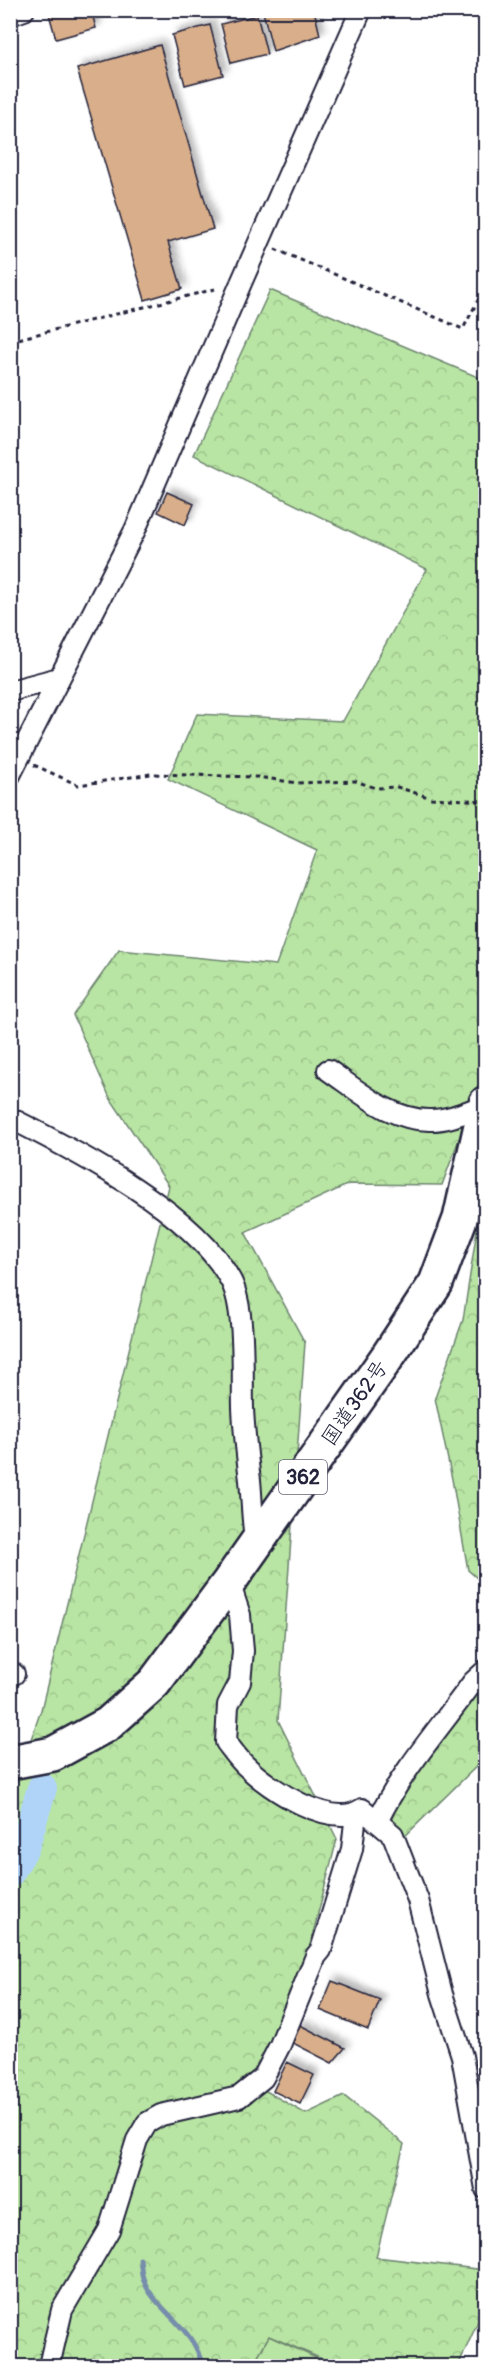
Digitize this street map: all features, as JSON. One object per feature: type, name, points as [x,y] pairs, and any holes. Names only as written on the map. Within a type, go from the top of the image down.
[{"type":"highway","name":"国道362号","points":[[10,1762],[53,1754],[108,1724],[154,1683],[229,1582],[388,1356],[436,1283],[460,1220],[485,1104]]},
{"type":"street","points":[[10,15],[24,10]]},
{"type":"street","points":[[15,766],[135,530],[361,10]]},
{"type":"street","points":[[10,691],[59,678]]},
{"type":"street","points":[[328,1071],[403,1117],[432,1120],[457,1115],[485,1104]]},
{"type":"street","points":[[10,1118],[34,1129],[121,1180],[172,1214],[197,1236],[219,1261],[231,1281],[240,1326],[243,1411],[256,1544]]},
{"type":"street","points":[[229,1582],[240,1615],[243,1651],[240,1682],[228,1705],[226,1742],[248,1769],[287,1797],[319,1812],[343,1815],[356,1813],[362,1809],[393,1835],[418,1900],[442,1994],[462,2056],[486,2189]]},
{"type":"street","points":[[377,1822],[389,1795],[406,1771],[473,1682],[486,1670]]},
{"type":"street","points":[[49,2367],[62,2310],[109,2230],[136,2140],[147,2123],[161,2115],[239,2097],[264,2078],[280,2046],[316,1956],[321,1950],[352,1849],[356,1813]]},
{"type":"path","points":[[461,10],[486,23]]},
{"type":"path","points":[[259,242],[463,329],[486,285]]},
{"type":"path","points":[[10,341],[241,283]]},
{"type":"path","points":[[15,766],[78,785],[151,774],[258,777],[297,783],[355,781],[376,788],[397,787],[431,798],[486,801]]},
{"type":"green space","points":[[270,290],[485,380],[486,1066],[442,1185],[349,1184],[245,1232],[305,1343],[278,1720],[337,1839],[300,1984],[252,2083],[306,2114],[344,2096],[404,2144],[376,2257],[485,2270],[485,2306],[458,2366],[338,2366],[269,2336],[252,2366],[11,2366],[11,1798],[41,1710],[169,1186],[110,1098],[73,1015],[119,950],[276,965],[317,850],[168,779],[197,714],[343,721],[427,569],[194,455]]},
{"type":"green space","points":[[485,1178],[485,1585],[468,1570],[435,1398],[463,1320]]},
{"type":"green space","points":[[485,1679],[485,1758],[401,1840],[389,1821],[406,1771]]},
{"type":"green space","points":[[269,2336],[333,2366],[252,2366]]},
{"type":"building","points":[[62,10],[91,10],[96,28],[56,39],[49,14]]},
{"type":"building","points":[[314,10],[320,35],[273,51],[263,12]]},
{"type":"building","points":[[257,15],[267,54],[231,63],[221,24]]},
{"type":"building","points":[[210,25],[223,75],[185,85],[172,35]]},
{"type":"building","points":[[160,45],[213,229],[168,242],[182,289],[145,300],[77,69]]},
{"type":"building","points":[[167,492],[194,504],[185,525],[158,512]]},
{"type":"building","points":[[332,1981],[380,2000],[368,2030],[320,2010]]},
{"type":"building","points":[[300,2025],[345,2048],[332,2063],[291,2042]]},
{"type":"building","points":[[287,2062],[314,2075],[300,2104],[273,2091]]},
{"type":"waterway","points":[[10,1872],[24,1848],[42,1788]]},
{"type":"waterway","points":[[140,2259],[142,2276],[148,2289],[192,2340],[202,2366]]}]
